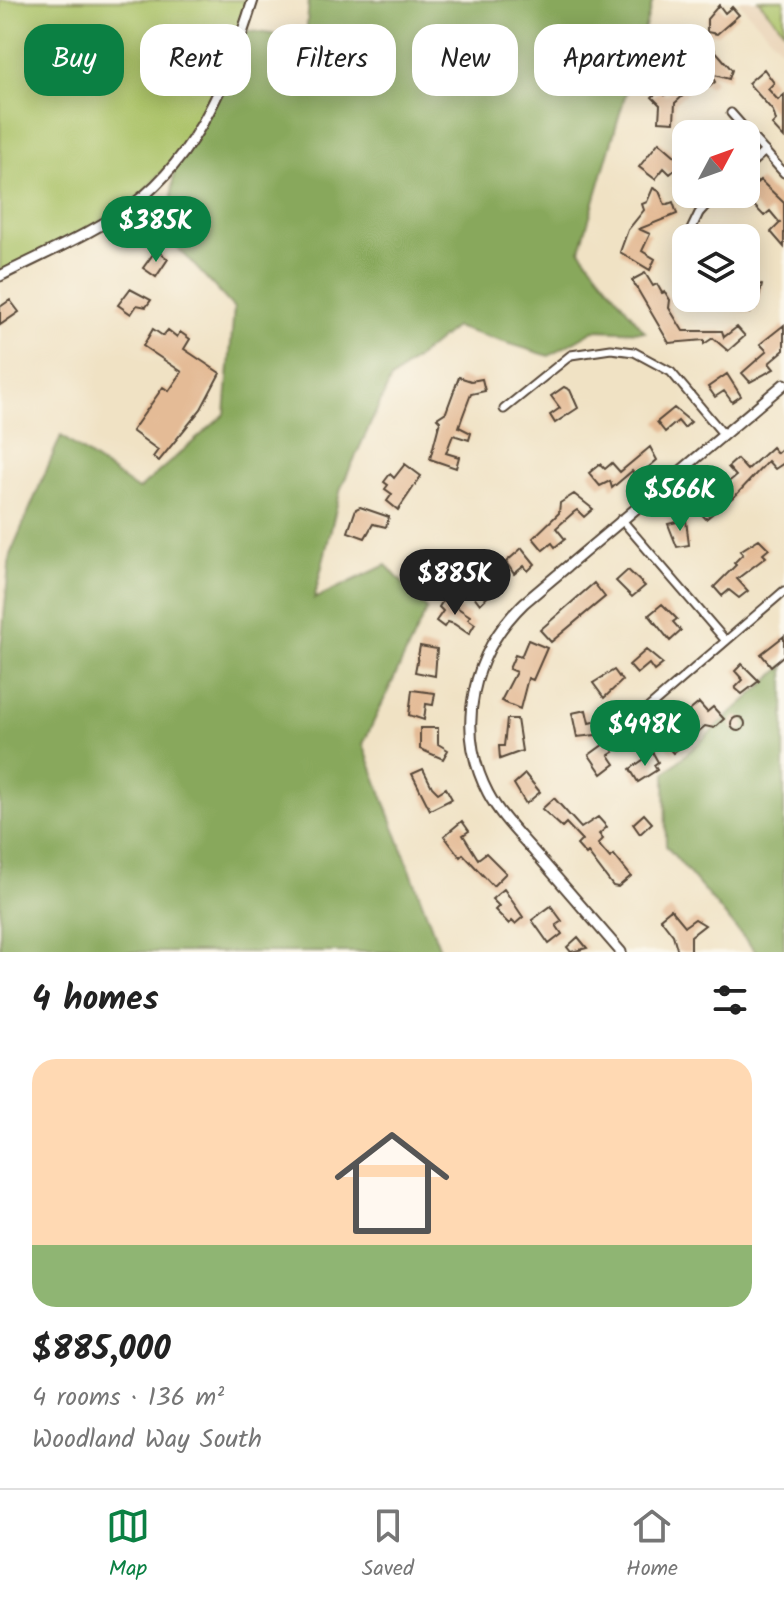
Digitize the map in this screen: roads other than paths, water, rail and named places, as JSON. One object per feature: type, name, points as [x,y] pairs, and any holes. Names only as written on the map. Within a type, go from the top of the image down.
[{"type":"street","points":[[0,276],[107,221],[167,174],[210,107],[238,45],[253,0]]},
{"type":"street","points":[[731,113],[784,173]]},
{"type":"street","points":[[760,155],[765,151]]},
{"type":"street","points":[[504,409],[571,355],[611,349],[634,352],[671,372],[724,435]]},
{"type":"street","points":[[621,952],[488,793],[477,764],[471,715],[477,677],[500,630],[524,603],[784,384]]},
{"type":"street","points":[[621,519],[726,641]]},
{"type":"street","points":[[632,722],[784,591]]}]
